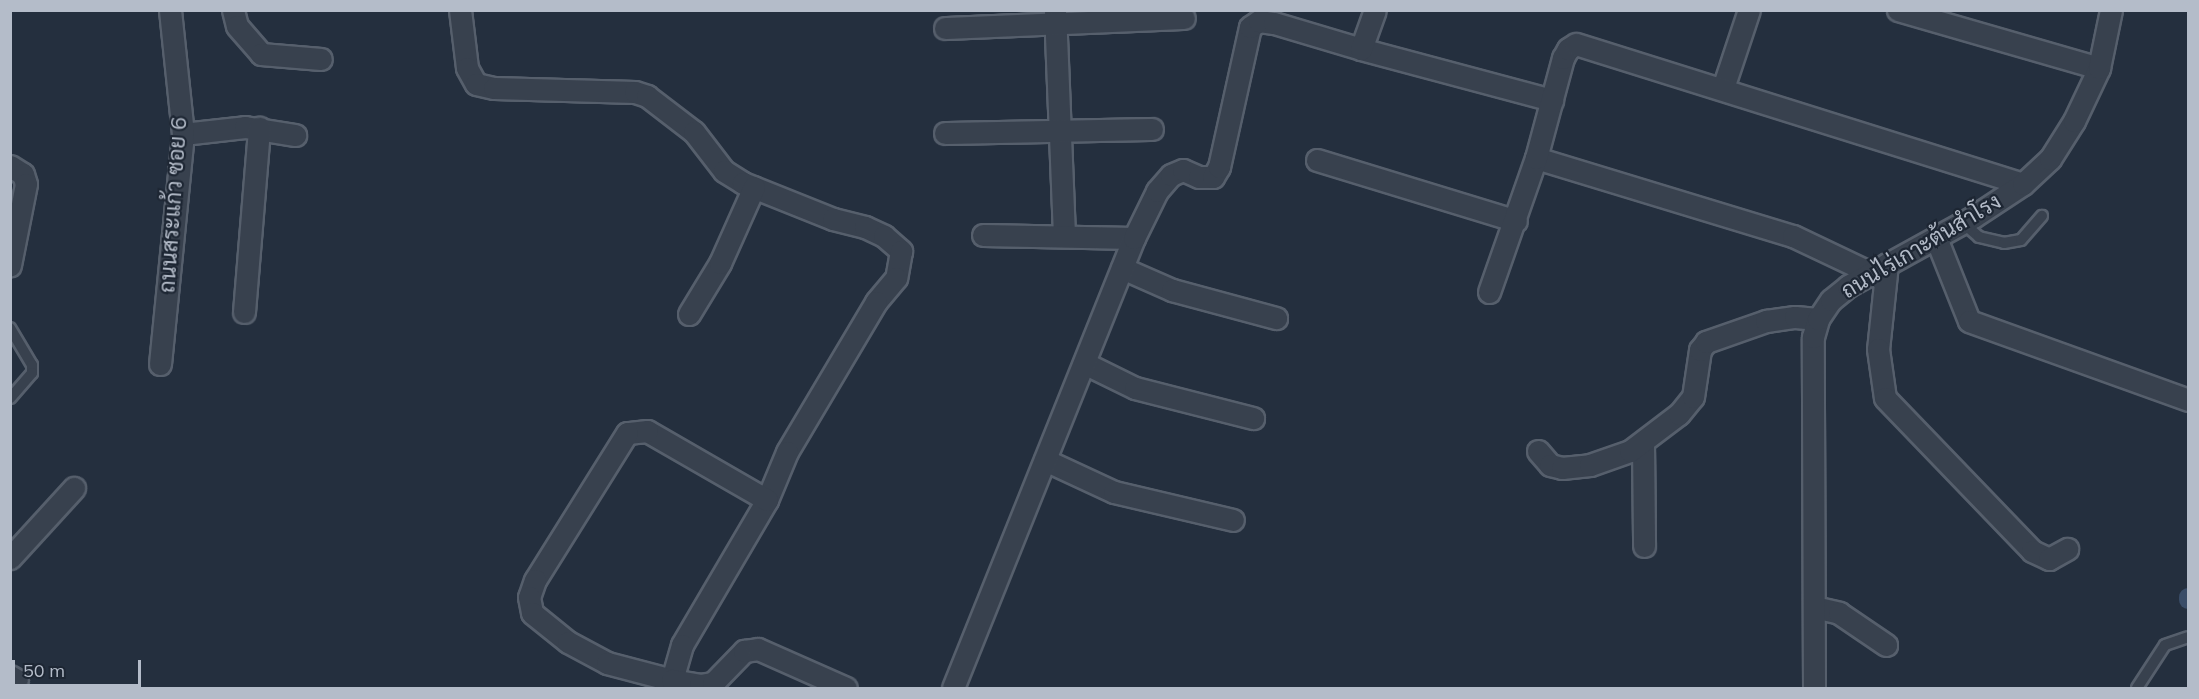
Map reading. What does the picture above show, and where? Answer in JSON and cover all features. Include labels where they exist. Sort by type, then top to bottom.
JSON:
[{"type":"street","name":"ถนนสระแก้ว ซอย 6","points":[[160,364],[183,134],[170,10]]},
{"type":"street","points":[[232,10],[237,26],[261,54],[321,59]]},
{"type":"street","points":[[460,10],[467,68],[476,84],[635,92],[647,96],[694,132],[724,171],[754,187],[884,236],[901,251],[901,261],[896,278],[876,302],[787,452],[767,500],[682,645],[672,680]]},
{"type":"street","points":[[1361,49],[1375,10]]},
{"type":"street","points":[[1723,88],[1749,10]]},
{"type":"street","points":[[1898,10],[2099,68]]},
{"type":"street","name":"ถนนไร่เกาะต้นสำโรง","points":[[1814,688],[1813,337],[1818,319],[1831,300],[1879,268],[1963,223],[2023,184],[2050,159],[2074,121],[2099,68],[2111,10]]},
{"type":"street","points":[[1055,17],[1064,234]]},
{"type":"street","points":[[945,28],[1055,17],[1184,18]]},
{"type":"street","points":[[953,688],[1134,238],[1157,191],[1171,175],[1183,170],[1199,177],[1212,177],[1220,167],[1241,57],[1253,23],[1274,23],[1361,49],[1552,100]]},
{"type":"street","points":[[1490,292],[1536,158],[1563,58],[1568,49],[1576,44],[1723,88],[2023,184]]},
{"type":"street","points":[[183,134],[226,127],[259,128],[295,135]]},
{"type":"street","points":[[244,312],[259,128]]},
{"type":"street","points":[[945,133],[1152,129]]},
{"type":"street","points":[[1536,158],[1793,236],[1879,268],[1878,349],[1885,398],[2032,551],[2049,560],[2067,549]]},
{"type":"street","points":[[1317,160],[1516,221]]},
{"type":"street","points":[[10,166],[22,174],[26,184],[10,265]]},
{"type":"street","points":[[689,314],[720,263],[754,187]]},
{"type":"street","points":[[983,235],[1064,234],[1134,238]]},
{"type":"street","points":[[1936,238],[1969,321],[2188,400]]},
{"type":"street","points":[[1122,268],[1172,290],[1276,318]]},
{"type":"street","points":[[1538,451],[1550,465],[1562,468],[1613,458],[1643,443],[1693,397],[1700,350],[1706,342],[1766,321],[1795,316],[1818,319]]},
{"type":"street","points":[[1083,363],[1135,388],[1253,418]]},
{"type":"street","points":[[767,500],[647,431],[635,429],[620,440],[535,580],[529,603],[539,621],[607,663],[672,680],[707,685],[723,675],[744,651],[758,649],[846,688]]},
{"type":"street","points":[[1643,443],[1644,546]]},
{"type":"street","points":[[1045,460],[1114,492],[1233,520]]},
{"type":"street","points":[[10,558],[74,488]]},
{"type":"street","points":[[1814,607],[1839,613],[1886,645]]},
{"type":"lane","points":[[1963,223],[1979,237],[2004,243],[2021,240],[2042,216]]},
{"type":"lane","points":[[10,328],[32,365],[32,373],[10,398]]},
{"type":"lane","points":[[2137,688],[2165,645],[2188,637]]}]
